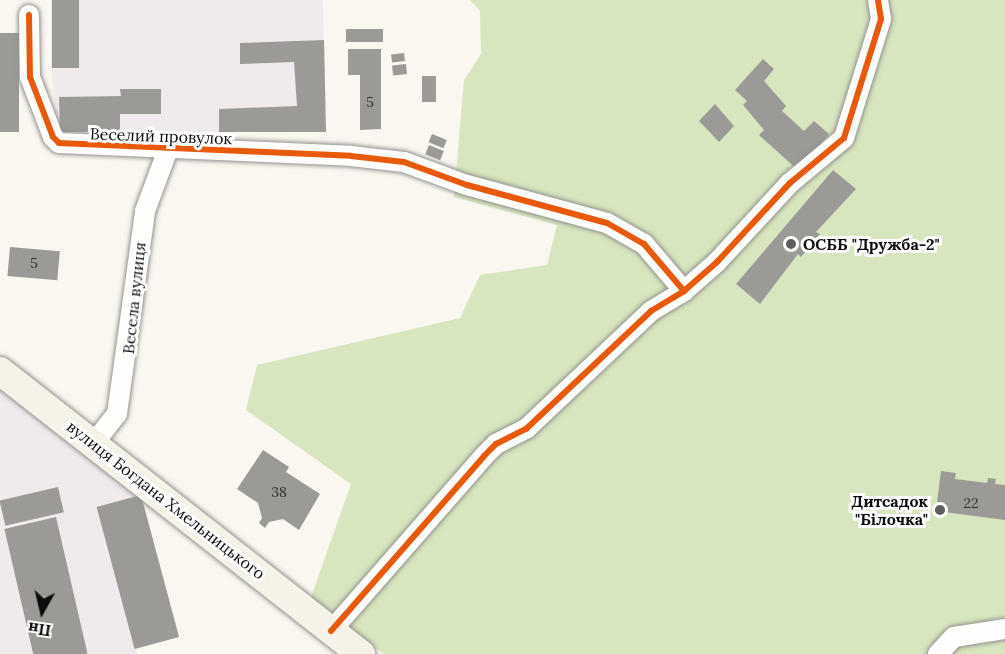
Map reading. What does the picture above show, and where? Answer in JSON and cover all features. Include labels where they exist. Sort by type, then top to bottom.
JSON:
[{"type":"street","points":[[331,632],[496,444],[526,429],[651,310],[684,291],[717,262],[790,183],[843,138],[850,124],[881,19],[878,0]]},
{"type":"street","name":"Веселий провулок","points":[[29,15],[30,77],[53,138],[59,143],[82,146],[351,156],[404,162],[607,223],[644,244],[684,291]]},
{"type":"street","name":"Весела вулиця","points":[[94,443],[117,414],[145,211],[168,149]]},
{"type":"street","name":"вулиця Богдана Хмельницького","points":[[0,370],[361,654]]},
{"type":"street","points":[[938,654],[954,637],[1005,629]]},
{"type":"shaded area","points":[[51,0],[323,0],[326,132],[58,132],[51,69]]},
{"type":"shaded area","points":[[0,387],[141,495],[179,637],[135,648],[138,654],[0,654]]},
{"type":"green space","points":[[470,0],[1005,0],[1005,654],[384,654],[310,600],[351,484],[246,410],[257,365],[460,318],[480,275],[547,265],[557,225],[454,197],[464,80],[481,54],[480,11]]},
{"type":"building","points":[[52,0],[79,0],[79,68],[52,68]]},
{"type":"building","points":[[346,29],[383,29],[383,42],[346,42]]},
{"type":"building","points":[[0,33],[19,33],[19,132],[0,132]]},
{"type":"building","points":[[324,40],[326,132],[219,132],[219,109],[297,106],[294,62],[240,64],[240,43]]},
{"type":"building","points":[[348,49],[381,49],[381,129],[360,130],[360,75],[348,75]]},
{"type":"building","points":[[404,53],[405,61],[392,63],[391,55]]},
{"type":"building","points":[[763,59],[774,69],[764,81],[786,106],[782,111],[804,131],[814,121],[829,134],[799,171],[759,135],[764,130],[743,105],[747,101],[735,90]]},
{"type":"building","points":[[406,64],[407,74],[393,75],[392,65]]},
{"type":"building","points":[[422,76],[436,76],[436,102],[422,102]]},
{"type":"building","points":[[120,89],[161,89],[161,114],[120,114],[120,132],[60,132],[59,97],[121,96]]},
{"type":"building","points":[[715,104],[734,126],[719,142],[699,121]]},
{"type":"building","points":[[432,134],[447,140],[443,148],[429,142]]},
{"type":"building","points":[[429,145],[444,151],[440,160],[425,154]]},
{"type":"building","name":"ОСББ \"Дружба-2\"","points":[[833,170],[856,189],[816,232],[820,234],[801,257],[798,254],[760,304],[736,284]]},
{"type":"building","points":[[10,247],[60,251],[57,280],[7,276]]},
{"type":"building","points":[[263,450],[289,467],[286,472],[320,494],[299,530],[283,519],[269,522],[265,528],[259,523],[262,518],[258,503],[237,489]]},
{"type":"building","points":[[941,471],[956,473],[955,479],[987,483],[988,478],[996,479],[995,484],[1005,485],[1005,520],[936,511]]},
{"type":"building","points":[[58,487],[64,512],[5,526],[0,500]]},
{"type":"building","points":[[141,495],[179,637],[135,649],[97,507]]},
{"type":"building","points":[[56,517],[87,653],[33,654],[4,529]]},
{"type":"cycle path","points":[[331,631],[496,444],[526,429],[651,311],[684,291],[717,262],[790,183],[844,138],[881,19],[878,0]]},
{"type":"cycle path","points":[[29,15],[30,77],[53,137],[59,143],[351,156],[404,162],[467,185],[607,223],[644,244],[684,291]]},
{"type":"place","name":"ОСББ \"Дружба-2\"","points":[[791,244]]},
{"type":"place","name":"Дитсадок \"Білочка\"","points":[[940,510]]}]
